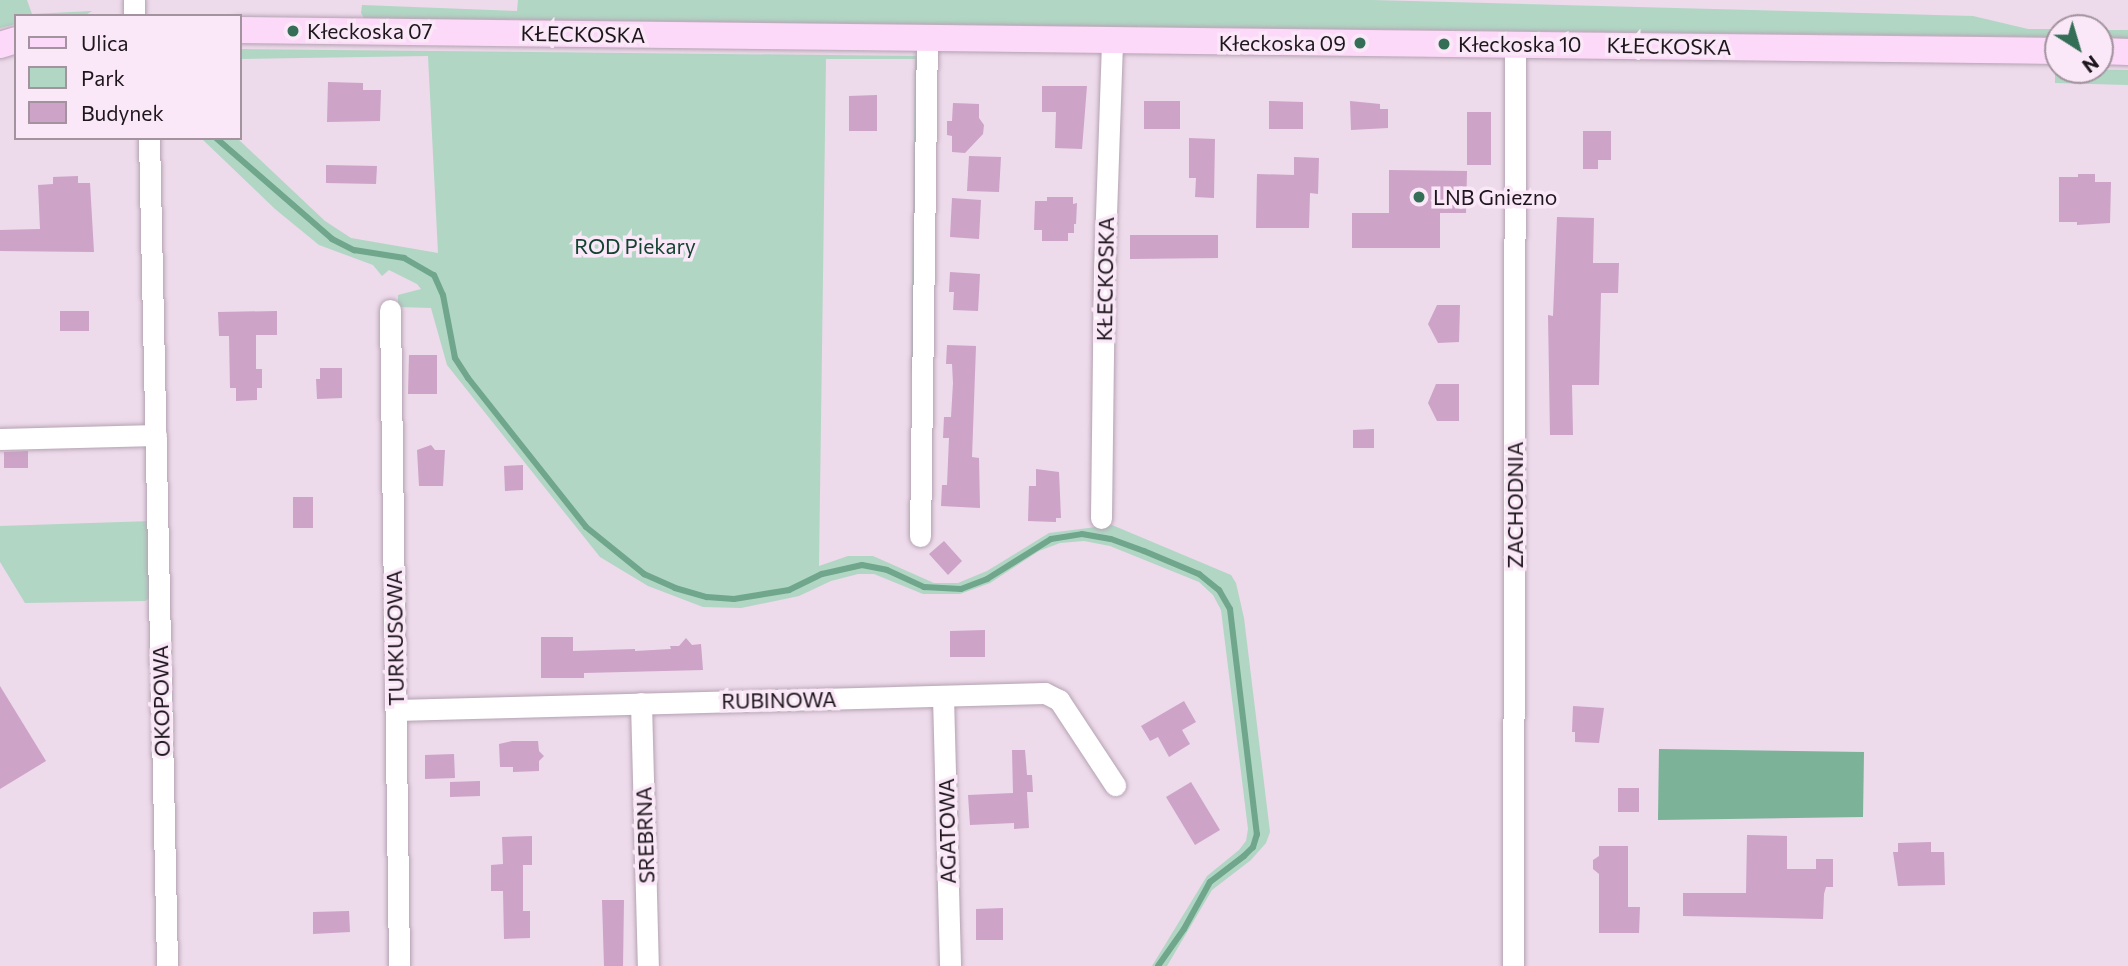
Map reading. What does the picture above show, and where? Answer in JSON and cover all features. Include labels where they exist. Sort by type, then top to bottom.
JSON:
[{"type":"main road","name":"KŁECKOSKA","points":[[242,30],[2044,51]]},
{"type":"street","points":[[920,536],[927,38]]},
{"type":"street","name":"KŁECKOSKA","points":[[1101,518],[1104,272],[1112,40]]},
{"type":"street","name":"ZACHODNIA","points":[[1513,966],[1516,44]]},
{"type":"street","name":"OKOPOWA","points":[[149,140],[167,966]]},
{"type":"street","name":"TURKUSOWA","points":[[390,310],[400,966]]},
{"type":"street","points":[[0,439],[156,435]]},
{"type":"street","name":"RUBINOWA","points":[[396,710],[1045,693],[1059,700],[1115,785]]},
{"type":"street","name":"AGATOWA","points":[[943,695],[950,966]]},
{"type":"street","name":"SREBRNA","points":[[641,703],[648,966]]},
{"type":"green space","points":[[0,0],[27,0],[32,14],[14,14],[14,24],[0,28]]},
{"type":"green space","points":[[518,0],[1372,0],[1973,16],[2028,29],[2044,29],[2044,37],[364,18],[361,13],[362,5],[517,11]]},
{"type":"green space","points":[[92,11],[87,14],[32,14]]},
{"type":"green space","points":[[2114,30],[2128,30],[2128,38],[2114,38]]},
{"type":"green space","name":"ROD Piekary","points":[[242,49],[920,56],[916,318],[911,378],[915,59],[826,59],[819,566],[848,556],[873,556],[934,583],[958,583],[987,571],[1049,533],[1112,525],[1231,575],[1236,583],[1244,618],[1270,832],[1266,843],[1251,860],[1212,890],[1167,966],[1152,966],[1207,876],[1239,850],[1246,841],[1248,829],[1221,610],[1213,595],[1199,582],[1110,546],[1084,541],[1060,543],[1039,551],[990,583],[960,594],[923,594],[874,574],[858,574],[831,581],[799,596],[741,608],[703,607],[648,586],[600,557],[447,365],[431,308],[398,307],[398,295],[421,289],[417,284],[389,270],[382,276],[373,265],[319,245],[275,209],[203,140],[239,140],[325,221],[351,238],[438,253],[428,56],[242,59]]},
{"type":"green space","points":[[2114,70],[2128,70],[2128,85],[2092,84],[2114,84]]},
{"type":"green space","points":[[152,521],[150,598],[145,601],[25,603],[0,562],[0,526]]},
{"type":"green space","points":[[1659,749],[1864,752],[1863,817],[1658,820]]},
{"type":"building","points":[[328,82],[363,83],[363,90],[381,90],[380,121],[327,122]]},
{"type":"building","points":[[1042,86],[1087,86],[1082,149],[1055,148],[1056,112],[1042,112]]},
{"type":"building","points":[[877,95],[877,131],[849,131],[849,96]]},
{"type":"building","points":[[1144,101],[1180,101],[1180,129],[1144,129]]},
{"type":"building","points":[[1269,101],[1303,102],[1303,129],[1269,129]]},
{"type":"building","points":[[1350,101],[1380,104],[1380,109],[1388,109],[1388,128],[1351,130]]},
{"type":"building","points":[[953,103],[979,104],[979,118],[984,125],[983,134],[965,153],[952,152],[952,136],[947,135],[947,121],[952,121]]},
{"type":"building","points":[[1467,112],[1491,112],[1491,165],[1467,165]]},
{"type":"building","points":[[1583,131],[1611,131],[1611,160],[1598,160],[1598,169],[1583,169]]},
{"type":"building","points":[[1189,138],[1215,139],[1214,198],[1195,197],[1196,178],[1189,178]]},
{"type":"building","points":[[969,156],[1001,157],[999,192],[967,191]]},
{"type":"building","points":[[1294,157],[1319,158],[1318,194],[1310,193],[1309,228],[1256,228],[1257,174],[1294,175]]},
{"type":"building","points":[[326,165],[377,166],[376,184],[326,183]]},
{"type":"building","points":[[1389,170],[1467,171],[1466,213],[1440,213],[1440,248],[1352,248],[1352,213],[1389,213]]},
{"type":"building","points":[[2078,174],[2095,174],[2095,182],[2111,182],[2110,223],[2077,225],[2077,222],[2059,222],[2059,177],[2078,177]]},
{"type":"building","points":[[78,176],[78,183],[90,183],[94,252],[0,251],[0,230],[40,229],[38,185],[53,184],[53,177]]},
{"type":"building","points":[[1047,197],[1073,197],[1073,204],[1077,203],[1074,233],[1068,233],[1068,241],[1042,241],[1042,230],[1034,230],[1035,201],[1047,201]]},
{"type":"building","points":[[952,198],[981,200],[979,239],[950,237]]},
{"type":"building","points":[[1557,217],[1594,218],[1593,263],[1619,263],[1618,293],[1601,293],[1599,385],[1572,385],[1573,435],[1550,435],[1548,315],[1553,316]]},
{"type":"building","points":[[1130,235],[1218,235],[1218,258],[1130,259]]},
{"type":"building","points":[[950,272],[980,274],[978,311],[953,310],[954,292],[949,292]]},
{"type":"building","points":[[1437,305],[1460,305],[1459,342],[1438,343],[1428,324]]},
{"type":"building","points":[[60,311],[89,311],[89,331],[60,331]]},
{"type":"building","points":[[277,311],[277,335],[256,335],[256,369],[262,369],[262,388],[257,388],[257,400],[236,401],[236,388],[230,388],[229,336],[219,336],[218,312]]},
{"type":"building","points":[[947,345],[976,346],[972,457],[979,458],[980,508],[941,506],[942,485],[947,485],[949,438],[943,438],[944,417],[951,417],[953,383],[952,364],[946,364]]},
{"type":"building","points":[[409,355],[437,355],[437,394],[408,394]]},
{"type":"building","points":[[320,368],[342,368],[342,398],[317,399],[316,379],[320,379]]},
{"type":"building","points":[[1436,384],[1459,384],[1459,421],[1437,421],[1428,403]]},
{"type":"building","points":[[1374,429],[1374,448],[1353,448],[1353,430]]},
{"type":"building","points":[[431,445],[435,450],[445,450],[443,486],[419,486],[417,450]]},
{"type":"building","points":[[28,451],[28,468],[4,468],[4,452]]},
{"type":"building","points":[[523,465],[523,490],[505,491],[504,466]]},
{"type":"building","points":[[1036,469],[1059,472],[1061,518],[1056,518],[1056,522],[1028,521],[1029,486],[1036,486]]},
{"type":"building","points":[[293,497],[313,497],[313,528],[293,528]]},
{"type":"building","points":[[944,541],[962,561],[948,575],[929,554]]},
{"type":"building","points":[[985,630],[985,657],[950,657],[950,631]]},
{"type":"building","points":[[541,637],[573,637],[573,651],[671,649],[670,646],[679,646],[686,638],[692,645],[701,644],[703,670],[584,673],[584,678],[541,678]]},
{"type":"building","points":[[0,686],[46,761],[0,789]]},
{"type":"building","points":[[1184,701],[1196,722],[1182,730],[1190,744],[1169,757],[1158,737],[1150,741],[1141,726]]},
{"type":"building","points":[[1573,706],[1604,708],[1599,743],[1575,742],[1575,732],[1572,732]]},
{"type":"building","points":[[538,741],[539,751],[544,756],[539,761],[539,771],[513,772],[513,767],[500,767],[499,744]]},
{"type":"building","points":[[1012,750],[1025,750],[1027,775],[1032,775],[1033,792],[1027,792],[1029,828],[1014,829],[1014,823],[970,825],[968,795],[1013,793]]},
{"type":"building","points":[[454,754],[455,778],[425,779],[425,755]]},
{"type":"building","points":[[480,781],[480,796],[450,797],[450,782]]},
{"type":"building","points":[[1191,782],[1220,830],[1195,845],[1166,797]]},
{"type":"building","points":[[1618,788],[1639,788],[1639,812],[1618,812]]},
{"type":"building","points":[[1747,835],[1787,836],[1787,869],[1816,869],[1816,859],[1833,859],[1833,887],[1826,887],[1823,919],[1683,916],[1683,893],[1746,893]]},
{"type":"building","points":[[532,836],[532,865],[523,865],[523,911],[530,911],[530,938],[504,939],[503,891],[491,891],[491,865],[503,864],[502,837]]},
{"type":"building","points":[[1931,842],[1931,852],[1944,852],[1945,885],[1898,886],[1893,852],[1898,852],[1898,843]]},
{"type":"building","points":[[1599,846],[1628,846],[1628,907],[1640,907],[1639,933],[1599,933],[1599,874],[1593,869],[1593,860],[1599,856]]},
{"type":"building","points":[[602,900],[624,900],[623,966],[604,966]]},
{"type":"building","points":[[1003,908],[1003,940],[976,940],[976,909]]},
{"type":"building","points":[[349,911],[350,932],[313,934],[313,912]]},
{"type":"waterway","points":[[218,140],[332,239],[354,250],[404,258],[434,275],[443,295],[455,358],[468,378],[586,527],[644,574],[675,588],[707,597],[734,599],[789,590],[822,574],[862,565],[887,570],[924,587],[961,589],[987,579],[1051,539],[1082,534],[1111,539],[1144,551],[1199,574],[1219,590],[1230,609],[1257,834],[1253,847],[1210,882],[1184,929],[1158,966]]},
{"type":"place","name":"Kłeckoska 07","points":[[293,31]]},
{"type":"place","name":"Kłeckoska 09","points":[[1360,43]]},
{"type":"place","name":"Kłeckoska 10","points":[[1444,44]]},
{"type":"place","name":"LNB Gniezno","points":[[1419,197]]}]
